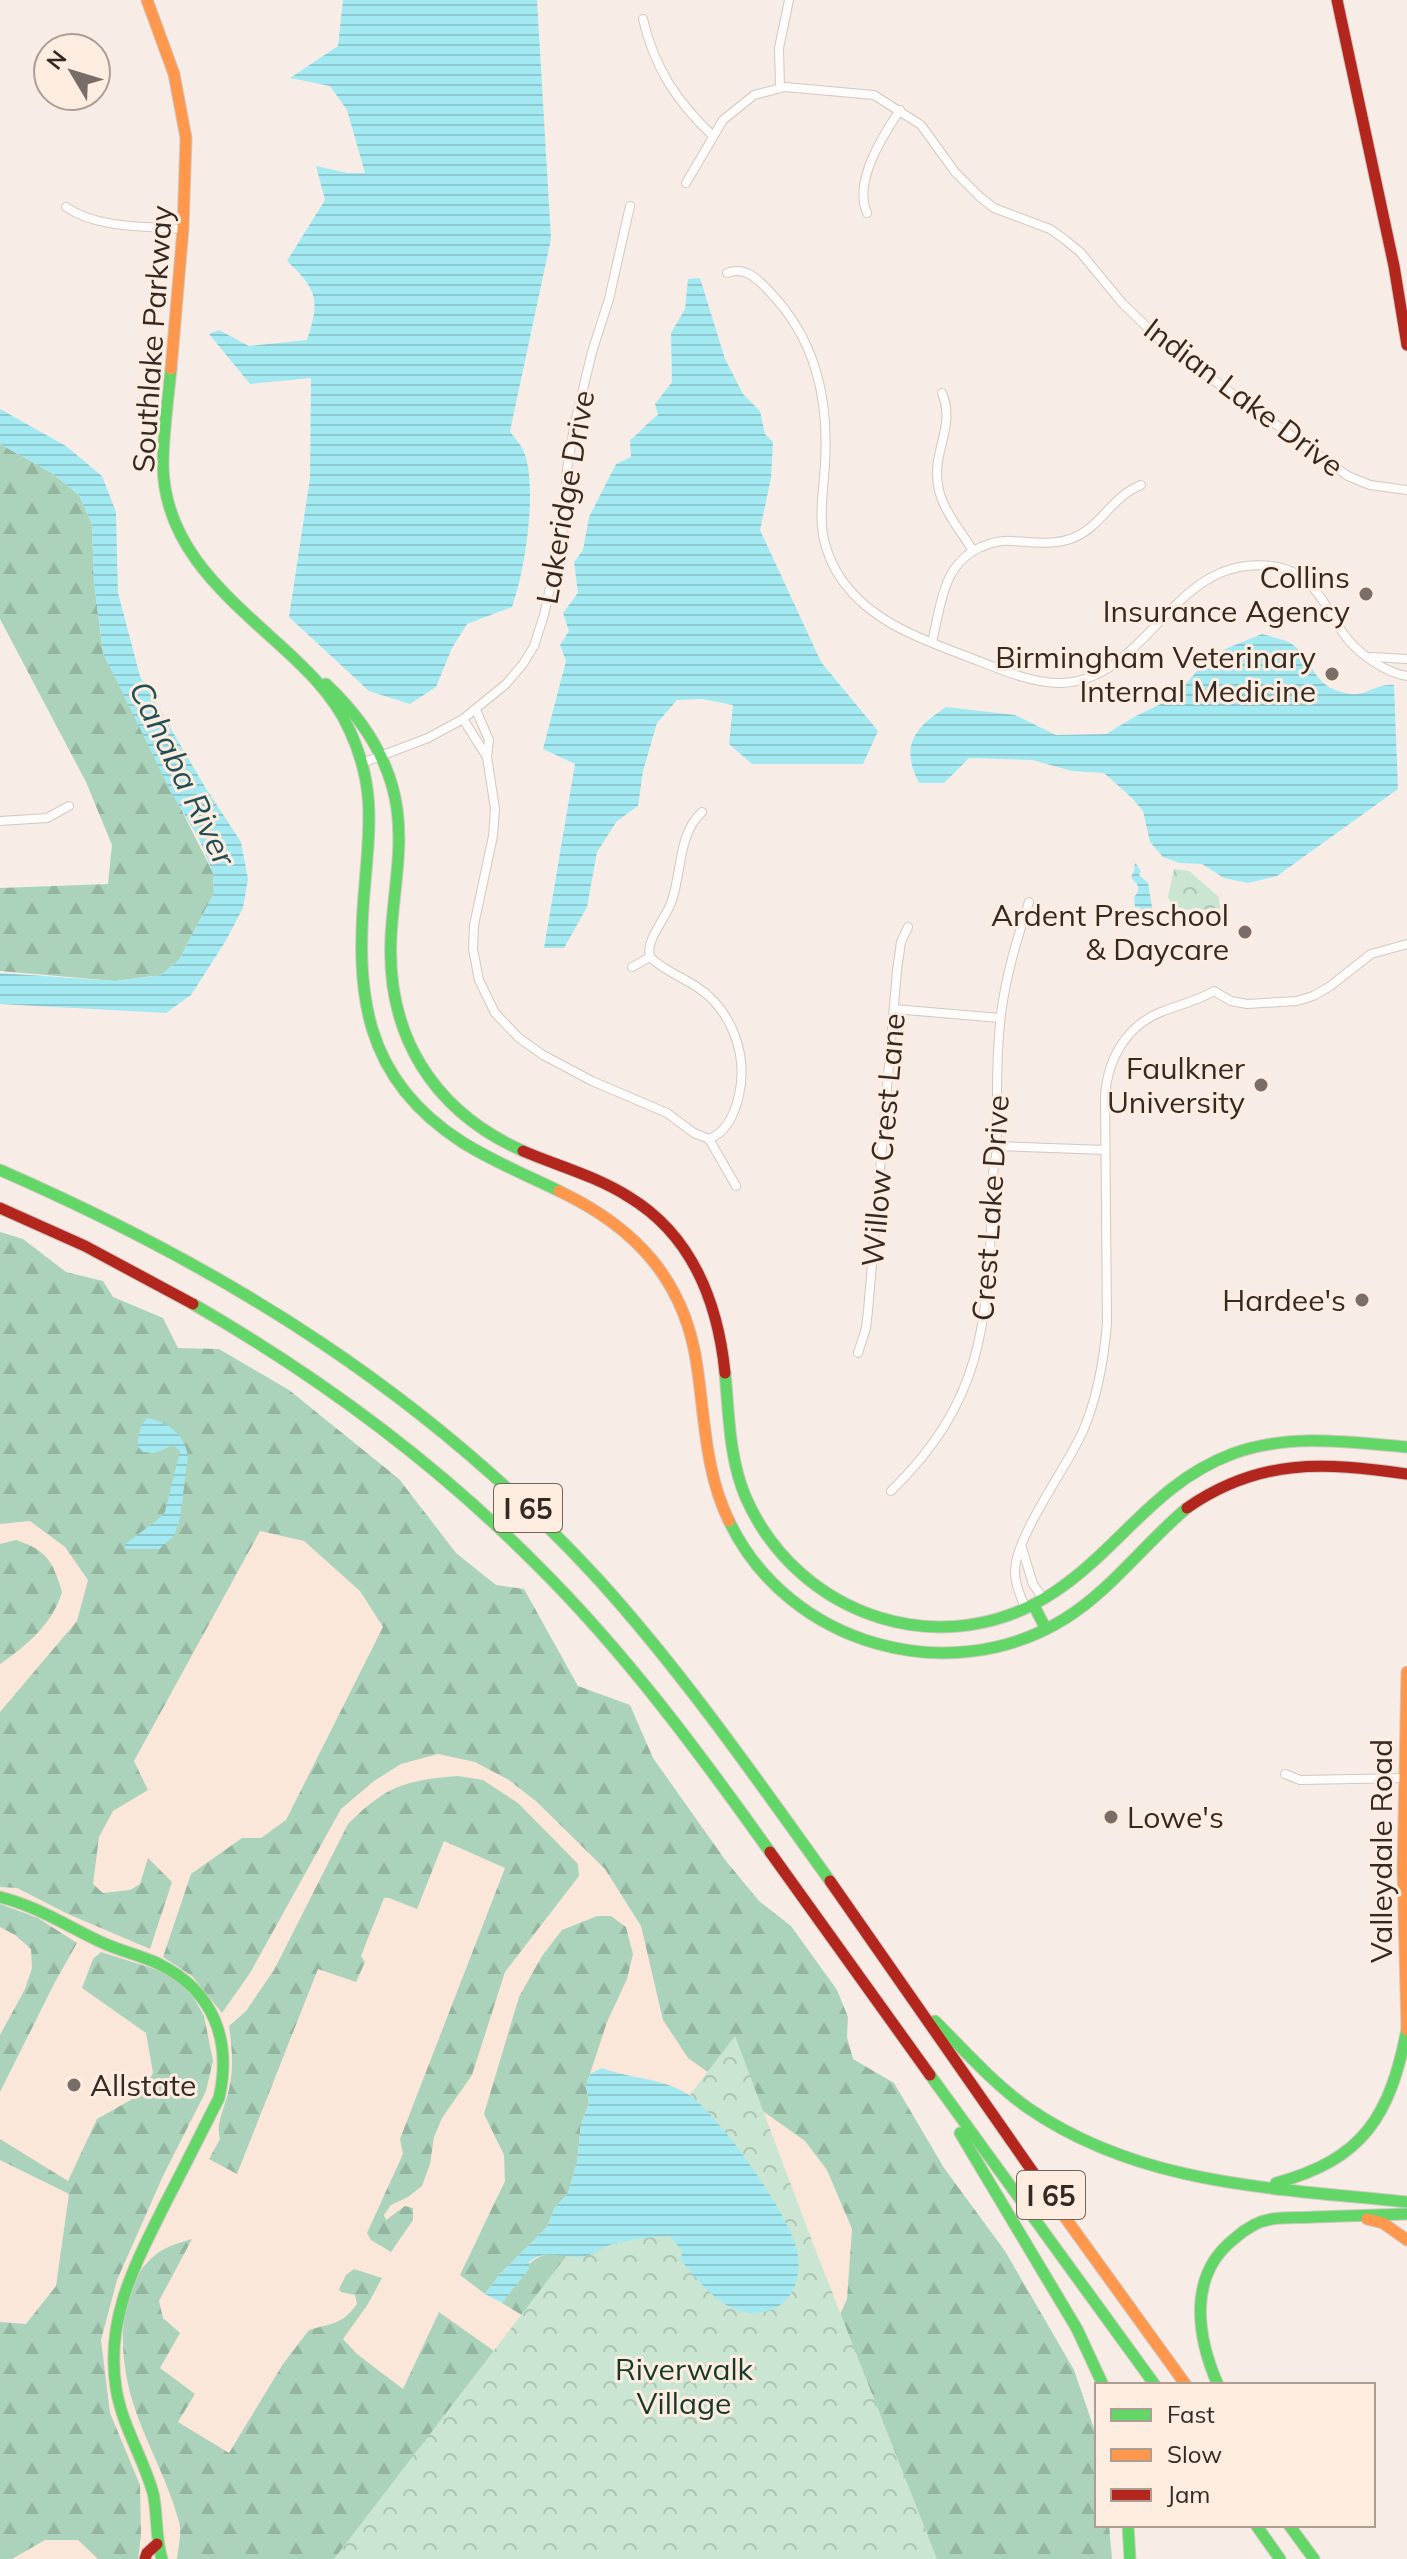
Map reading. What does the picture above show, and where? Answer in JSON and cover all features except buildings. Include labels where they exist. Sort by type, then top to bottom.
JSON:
[{"type":"main road","name":"Southlake Parkway","points":[[147,0],[174,74],[183,114],[187,172],[164,449],[167,500],[181,539],[194,560],[315,678],[349,705],[371,734],[394,794],[398,818],[398,860],[389,957],[393,998],[409,1045],[436,1087],[483,1129],[507,1144],[615,1187],[657,1216],[681,1244],[703,1279],[721,1329],[733,1448],[740,1482],[756,1519],[780,1553],[804,1578],[837,1601],[891,1622],[925,1627],[986,1623],[1035,1605],[1083,1572],[1170,1487],[1230,1454],[1273,1443],[1309,1439],[1407,1447]]},
{"type":"main road","points":[[1337,0],[1394,266],[1407,345]]},
{"type":"main road","name":"Southlake Parkway","points":[[315,678],[346,724],[369,787],[371,807],[361,975],[369,1024],[387,1068],[417,1108],[447,1135],[491,1160],[602,1213],[625,1229],[656,1263],[680,1301],[694,1339],[708,1460],[714,1486],[729,1524],[758,1569],[790,1601],[812,1617],[856,1639],[886,1648],[924,1654],[968,1653],[1016,1642],[1068,1617],[1098,1594],[1183,1509],[1225,1485],[1259,1473],[1302,1465],[1407,1474]]},
{"type":"main road","name":"I 65","points":[[0,1170],[123,1224],[253,1296],[334,1348],[493,1475],[575,1555],[663,1656],[718,1726],[1185,2383]]},
{"type":"main road","name":"I 65","points":[[0,1208],[113,1259],[174,1291],[260,1342],[339,1396],[388,1433],[503,1532],[578,1607],[653,1695],[1154,2383]]},
{"type":"main road","points":[[1035,1605],[1046,1629]]},
{"type":"main road","name":"Valleydale Road","points":[[1265,2186],[1315,2172],[1351,2150],[1366,2136],[1386,2106],[1397,2081],[1407,2030],[1403,1871],[1407,1672]]},
{"type":"main road","points":[[0,1897],[34,1906],[103,1943],[170,1970],[190,1984],[208,2005],[222,2037],[225,2071],[219,2098],[129,2276],[114,2347],[116,2387],[123,2418],[155,2502],[157,2544],[162,2559]]},
{"type":"main road","points":[[917,2003],[1009,2093],[1082,2140],[1131,2160],[1206,2180],[1407,2202]]},
{"type":"main road","points":[[932,2079],[961,2134],[1077,2329],[1102,2383]]},
{"type":"main road","points":[[1217,2383],[1203,2350],[1198,2318],[1203,2284],[1216,2256],[1238,2234],[1270,2219],[1407,2214]]},
{"type":"main road","points":[[1359,2217],[1383,2223],[1407,2240]]},
{"type":"main road","points":[[1128,2527],[1130,2559]]},
{"type":"main road","points":[[1257,2527],[1280,2559]]},
{"type":"main road","points":[[1292,2528],[1314,2559]]},
{"type":"main road","points":[[145,2559],[157,2544]]},
{"type":"street","points":[[780,87],[779,48],[789,0]]},
{"type":"street","points":[[643,19],[657,62],[670,88],[712,135]]},
{"type":"street","name":"Indian Lake Drive","points":[[686,183],[723,120],[754,95],[780,87],[874,95],[921,125],[970,189],[994,208],[1050,229],[1080,252],[1141,322],[1204,375],[1348,476],[1370,485],[1407,490]]},
{"type":"street","points":[[867,213],[864,207],[872,154],[900,110]]},
{"type":"street","name":"Lakeridge Drive","points":[[362,763],[428,738],[476,710],[493,697],[523,664],[540,631],[563,529],[567,469],[575,422],[609,299],[630,206]]},
{"type":"street","points":[[66,207],[76,214],[96,220],[183,229]]},
{"type":"street","points":[[727,273],[745,271],[763,284],[790,316],[808,346],[817,370],[825,414],[822,523],[827,552],[849,590],[885,620],[932,642],[1044,681],[1059,683],[1087,678],[1121,659],[1180,598],[1199,584],[1225,572],[1260,566],[1282,568],[1308,581],[1321,595],[1349,639],[1368,656],[1392,673],[1407,676]]},
{"type":"street","points":[[942,393],[948,412],[937,464],[938,488],[973,551]]},
{"type":"street","points":[[932,642],[940,599],[948,579],[965,556],[1002,541],[1042,544],[1072,538],[1096,524],[1124,493],[1141,485]]},
{"type":"street","points":[[1368,656],[1407,659]]},
{"type":"street","points":[[476,710],[489,740],[487,757]]},
{"type":"street","points":[[463,719],[487,757],[494,786],[495,819],[473,934],[479,980],[495,1013],[519,1038],[543,1055],[592,1081],[667,1113],[694,1133],[709,1139],[736,1186]]},
{"type":"street","points":[[0,820],[47,818],[69,806]]},
{"type":"street","points":[[650,957],[650,944],[673,898],[687,832],[702,812]]},
{"type":"street","name":"Crest Lake Drive","points":[[891,1491],[940,1433],[963,1394],[973,1367],[985,1315],[994,1162],[998,1146],[996,1120],[1000,1018],[1011,960],[1029,902]]},
{"type":"street","name":"Willow Crest Lane","points":[[858,1353],[864,1340],[868,1311],[899,951],[908,927]]},
{"type":"street","points":[[1035,1605],[1015,1581],[1015,1568],[1030,1528],[1075,1448],[1100,1379],[1107,1323],[1105,1150],[1108,1074],[1123,1042],[1147,1019],[1214,991],[1231,1001],[1247,1004],[1297,1001],[1313,996],[1371,954],[1407,944]]},
{"type":"street","points":[[650,957],[708,995],[724,1014],[736,1037],[742,1074],[737,1105],[726,1127],[709,1139]]},
{"type":"street","points":[[632,967],[650,957]]},
{"type":"street","points":[[894,1009],[1000,1018]]},
{"type":"street","points":[[998,1146],[1105,1150]]},
{"type":"street","points":[[1022,1548],[1033,1584],[1035,1605]]},
{"type":"street","points":[[1285,1774],[1300,1780],[1406,1777]]},
{"type":"shaded area","points":[[0,1368],[205,1442],[755,1966],[985,2559],[0,2559]]},
{"type":"green space","points":[[0,444],[52,473],[79,495],[92,524],[94,582],[103,653],[213,873],[214,893],[179,960],[161,975],[115,981],[0,971],[0,888],[108,884],[112,845],[86,782],[0,619]]},
{"type":"green space","points":[[1174,869],[1189,871],[1219,897],[1220,909],[1188,910],[1173,906],[1168,897]]},
{"type":"green space","points":[[0,1232],[23,1239],[66,1272],[103,1281],[113,1297],[163,1318],[178,1348],[219,1349],[289,1390],[399,1479],[456,1553],[496,1585],[524,1589],[578,1686],[630,1705],[653,1758],[726,1861],[759,1901],[791,1926],[837,1990],[848,2017],[847,2037],[853,2059],[894,2083],[944,2168],[1005,2251],[1074,2370],[1095,2431],[1095,2527],[1109,2527],[1112,2559],[813,2559],[811,2378],[847,2299],[852,2229],[827,2170],[805,2141],[688,2058],[663,2020],[641,1926],[605,1869],[537,1802],[509,1780],[475,1762],[438,1754],[401,1764],[374,1781],[341,1809],[250,1973],[222,2013],[192,1976],[163,1957],[191,1874],[242,1838],[261,1838],[286,1820],[383,1627],[360,1591],[304,1541],[260,1531],[134,1761],[148,1790],[113,1811],[99,1837],[93,1884],[103,1893],[130,1890],[140,1884],[148,1858],[172,1882],[150,1949],[17,1888],[0,1887],[0,1712],[77,1621],[88,1580],[65,1547],[30,1521],[0,1524]]},
{"type":"green space","points":[[16,1540],[35,1548],[47,1558],[62,1592],[45,1624],[29,1642],[0,1664],[0,1544]]},
{"type":"green space","points":[[458,1776],[483,1780],[518,1803],[578,1864],[579,1876],[505,1972],[472,2075],[442,2118],[434,2137],[430,2164],[422,2186],[391,2205],[384,2215],[386,2220],[405,2206],[413,2208],[413,2220],[391,2252],[371,2240],[367,2233],[403,2154],[400,2139],[505,1868],[444,1841],[417,1909],[384,1898],[361,1956],[365,1962],[356,1982],[318,1969],[237,2174],[209,2159],[220,2139],[220,2120],[231,2081],[229,2026],[246,2011],[274,1970],[348,1824],[374,1801],[397,1787]]},
{"type":"green space","points":[[0,1904],[38,1918],[77,1943],[0,2092],[0,2035],[25,1989],[32,1968],[31,1949],[0,1927]]},
{"type":"green space","points":[[597,1916],[611,1916],[626,1927],[633,1954],[627,1979],[607,2022],[586,2086],[589,2104],[581,2124],[577,2163],[568,2193],[554,2209],[547,2227],[500,2274],[485,2294],[460,2275],[505,2181],[504,2155],[484,2114],[519,1997],[542,1956],[562,1930]]},
{"type":"green space","points":[[101,1952],[164,1972],[191,1993],[204,2016],[213,2061],[206,2091],[163,2176],[117,2280],[101,2340],[110,2413],[140,2485],[138,2559],[98,2559],[78,2540],[45,2540],[12,2559],[0,2559],[0,2322],[26,2324],[56,2286],[69,2194],[0,2160],[0,2139],[68,2181],[97,2119],[141,2094],[153,2073],[146,2033],[82,1988],[93,1959]]},
{"type":"green space","name":"Riverwalk Village","points":[[735,2036],[937,2559],[334,2559]]},
{"type":"green space","points":[[192,2239],[159,2301],[163,2318],[180,2333],[160,2368],[195,2394],[178,2422],[229,2453],[283,2364],[309,2330],[341,2320],[357,2304],[355,2295],[339,2289],[346,2275],[354,2269],[382,2278],[343,2339],[357,2354],[403,2389],[439,2312],[501,2356],[404,2559],[177,2559],[179,2522],[131,2396],[123,2342],[127,2304],[141,2270],[161,2251]]},
{"type":"green space","points":[[552,2253],[578,2257],[530,2320],[502,2303],[528,2265]]},
{"type":"water","points":[[343,0],[537,0],[551,239],[510,431],[523,449],[528,468],[530,507],[525,552],[512,607],[467,624],[452,648],[436,687],[410,704],[369,691],[289,617],[310,478],[311,378],[250,384],[209,334],[219,330],[249,346],[307,340],[314,315],[314,297],[305,280],[287,261],[325,200],[316,166],[347,173],[365,173],[347,110],[330,86],[290,78],[338,46]]},
{"type":"water","points":[[700,278],[725,359],[743,394],[760,411],[765,434],[773,442],[771,478],[760,530],[821,662],[878,731],[863,764],[752,764],[729,744],[733,705],[702,699],[677,700],[657,723],[643,771],[638,806],[617,821],[597,852],[587,907],[564,948],[544,948],[575,764],[543,749],[566,661],[560,645],[569,631],[563,613],[578,593],[574,562],[583,550],[589,517],[616,464],[631,457],[630,440],[658,415],[655,404],[672,382],[671,333],[685,309],[688,279]]},
{"type":"water","name":"Cahaba River","points":[[0,409],[66,446],[102,476],[116,512],[118,593],[140,676],[241,842],[248,879],[243,908],[191,995],[166,1013],[0,1004],[0,973],[115,981],[161,975],[179,960],[214,893],[213,873],[199,839],[171,792],[103,653],[94,582],[92,524],[79,495],[52,473],[0,444]]},
{"type":"water","points":[[1262,634],[1294,645],[1318,678],[1340,692],[1357,694],[1394,685],[1398,789],[1277,876],[1248,883],[1224,878],[1202,864],[1180,863],[1163,857],[1150,842],[1143,811],[1104,773],[1072,771],[1032,760],[969,758],[944,783],[919,783],[913,770],[913,739],[926,723],[946,707],[1015,715],[1056,735],[1106,734],[1173,698],[1198,670],[1225,649]]},
{"type":"water","points":[[1135,862],[1141,872],[1139,875],[1148,883],[1154,918],[1138,922],[1141,908],[1135,907],[1134,897],[1138,886],[1131,877]]},
{"type":"water","points":[[147,1418],[174,1430],[186,1447],[188,1455],[180,1518],[174,1536],[159,1549],[125,1549],[125,1544],[165,1512],[180,1451],[173,1445],[155,1453],[143,1452],[137,1446],[141,1426]]},
{"type":"water","points":[[602,2068],[658,2082],[689,2095],[719,2124],[754,2170],[784,2219],[798,2256],[794,2287],[787,2299],[777,2307],[752,2313],[723,2303],[680,2259],[683,2252],[670,2236],[620,2242],[584,2257],[541,2256],[529,2262],[529,2269],[502,2303],[485,2294],[500,2274],[547,2227],[554,2209],[568,2193],[577,2163],[581,2124],[589,2104],[586,2086],[590,2074]]},
{"type":"traffic: fast","points":[[171,369],[163,465],[166,493],[184,541],[214,582],[325,691],[349,729],[363,768],[369,804],[362,960],[372,1029],[385,1060],[403,1090],[429,1117],[462,1142],[559,1191]]},
{"type":"traffic: fast","points":[[326,684],[372,740],[393,791],[399,841],[391,937],[392,973],[397,1006],[407,1037],[421,1066],[440,1092],[491,1134],[523,1151]]},
{"type":"traffic: fast","points":[[0,1170],[166,1250],[245,1295],[321,1343],[465,1451],[533,1512],[598,1579],[660,1651],[830,1881]]},
{"type":"traffic: fast","points":[[193,1304],[285,1361],[373,1422],[497,1526],[568,1597],[630,1667],[688,1739],[770,1852]]},
{"type":"traffic: fast","points":[[725,1373],[731,1436],[740,1483],[770,1540],[801,1574],[838,1600],[880,1618],[924,1626],[969,1625],[1013,1613],[1056,1591],[1100,1556],[1159,1499],[1205,1466],[1232,1454],[1253,1447],[1297,1441],[1407,1447]]},
{"type":"traffic: fast","points":[[729,1521],[756,1564],[790,1599],[831,1625],[876,1643],[924,1652],[973,1651],[1021,1640],[1066,1618],[1098,1594],[1187,1508]]},
{"type":"traffic: fast","points":[[1034,1606],[1046,1629]]},
{"type":"traffic: fast","points":[[0,1897],[39,1911],[178,1975],[206,2003],[220,2038],[223,2057],[219,2098],[134,2269],[119,2314],[115,2338],[116,2388],[153,2493],[162,2559]]},
{"type":"traffic: fast","points":[[935,2021],[991,2077],[1028,2108],[1071,2134],[1116,2154],[1210,2179],[1407,2202]]},
{"type":"traffic: fast","points":[[1276,2183],[1331,2161],[1352,2147],[1368,2130],[1392,2086],[1407,2029]]},
{"type":"traffic: fast","points":[[930,2075],[1154,2383]]},
{"type":"traffic: fast","points":[[960,2133],[1077,2329],[1102,2383]]},
{"type":"traffic: fast","points":[[1217,2383],[1205,2347],[1200,2308],[1209,2271],[1219,2254],[1234,2239],[1252,2226],[1272,2219],[1407,2214]]},
{"type":"traffic: fast","points":[[1128,2527],[1130,2559]]},
{"type":"traffic: fast","points":[[1257,2527],[1280,2559]]},
{"type":"traffic: fast","points":[[1290,2527],[1314,2559]]},
{"type":"traffic: slow","points":[[147,0],[174,74],[186,138],[183,229],[171,369]]},
{"type":"traffic: slow","points":[[559,1191],[611,1221],[633,1240],[668,1282],[681,1307],[697,1366],[710,1464],[729,1521]]},
{"type":"traffic: slow","points":[[1407,1672],[1403,1871],[1407,2030]]},
{"type":"traffic: slow","points":[[1051,2198],[1185,2383]]},
{"type":"traffic: slow","points":[[1367,2219],[1383,2223],[1407,2240]]},
{"type":"traffic: jam","points":[[1337,0],[1394,266],[1407,345]]},
{"type":"traffic: jam","points":[[523,1151],[590,1177],[629,1197],[670,1231],[698,1273],[708,1297],[716,1321],[725,1373]]},
{"type":"traffic: jam","points":[[0,1208],[85,1246],[193,1304]]},
{"type":"traffic: jam","points":[[1187,1508],[1240,1480],[1266,1472],[1320,1466],[1407,1474]]},
{"type":"traffic: jam","points":[[770,1852],[930,2075]]},
{"type":"traffic: jam","points":[[830,1881],[1051,2198]]},
{"type":"traffic: jam","points":[[145,2559],[157,2544]]},
{"type":"place","name":"Collins Insurance Agency","points":[[1366,594]]},
{"type":"place","name":"Birmingham Veterinary Internal Medicine","points":[[1332,674]]},
{"type":"place","name":"Ardent Preschool & Daycare","points":[[1245,932]]},
{"type":"place","name":"Faulkner University","points":[[1261,1085]]},
{"type":"place","name":"Hardee's","points":[[1362,1300]]},
{"type":"place","name":"Lowe's","points":[[1111,1817]]},
{"type":"place","name":"Allstate","points":[[74,2085]]}]
